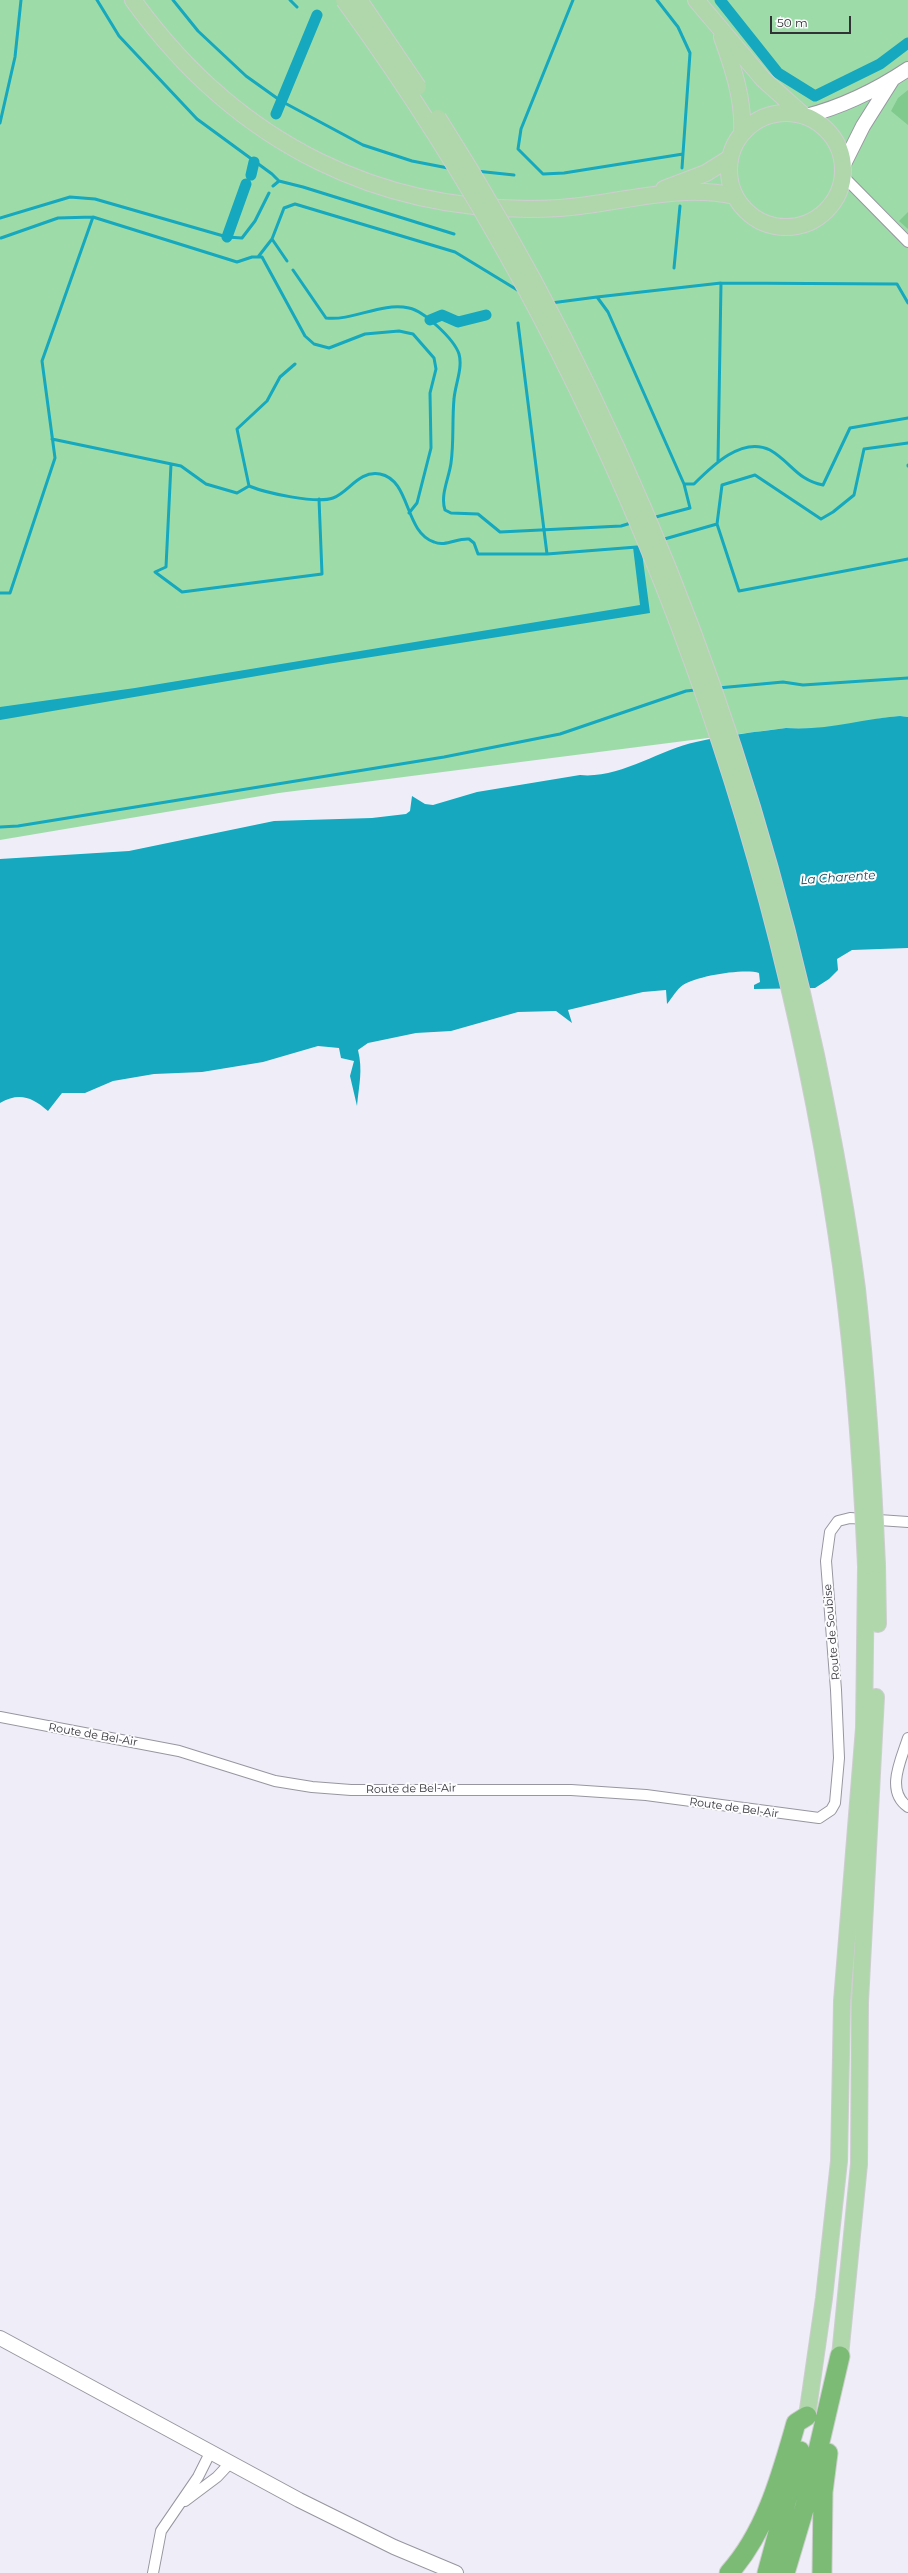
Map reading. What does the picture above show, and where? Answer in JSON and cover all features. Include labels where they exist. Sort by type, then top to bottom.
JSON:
[{"type":"highway","points":[[785,2573],[804,2506],[840,2356]]},
{"type":"highway","points":[[822,2573],[823,2492],[840,2356]]},
{"type":"highway","points":[[729,2573],[753,2538],[773,2498],[796,2423],[807,2416]]},
{"type":"highway","points":[[768,2573],[793,2482],[807,2416]]},
{"type":"main road","points":[[133,0],[183,62],[226,102],[275,137],[301,152],[357,178],[392,190],[435,200],[472,206],[508,208],[562,208],[652,194],[713,192],[735,196]]},
{"type":"main road","points":[[344,0],[437,138],[489,225],[544,326],[606,452],[648,548],[706,703],[758,870],[791,999],[814,1104],[836,1229],[851,1348],[872,1566],[864,1728],[842,2001],[839,2161],[824,2298],[807,2416]]},
{"type":"main road","points":[[359,0],[413,80],[474,177],[564,338],[636,489],[692,631],[723,718],[789,940],[835,1149],[856,1288],[872,1450],[872,1566],[875,1735],[860,2002],[858,2164],[840,2356]]},
{"type":"main road","points":[[696,0],[762,79],[804,116]]},
{"type":"main road","points":[[720,30],[735,75],[742,122],[742,133]]},
{"type":"main road","points":[[804,116],[832,108],[893,79],[908,68]]},
{"type":"main road","points":[[843,171],[839,148],[830,133],[816,121],[804,116],[786,112],[769,115],[754,122],[742,133],[730,158],[729,177],[735,196],[745,209],[758,220],[775,226],[794,226],[812,221],[827,210],[838,194],[843,171],[863,126],[893,79]]},
{"type":"main road","points":[[652,194],[706,173],[730,158]]},
{"type":"main road","points":[[0,2338],[353,2528],[456,2573]]},
{"type":"street","points":[[843,171],[908,242]]},
{"type":"street","name":"Route de Soubise","points":[[827,1814],[835,1803],[839,1758],[836,1690],[826,1561],[830,1532],[838,1521],[850,1518],[908,1522]]},
{"type":"street","name":"Route de Bel-Air","points":[[0,1717],[179,1751],[260,1776],[312,1787],[351,1790],[571,1790],[646,1795],[810,1819],[819,1818],[827,1814]]},
{"type":"street","points":[[908,1738],[900,1760],[896,1787],[900,1800],[908,1808]]},
{"type":"street","points":[[153,2573],[161,2531],[198,2477],[211,2451]]},
{"type":"street","points":[[176,2508],[217,2476],[231,2462]]},
{"type":"green space","points":[[0,0],[908,0],[908,717],[887,718],[819,728],[786,728],[279,793],[0,840]]},
{"type":"green space","points":[[908,90],[908,125],[891,111],[898,98]]},
{"type":"green space","points":[[908,212],[908,229],[899,221]]},
{"type":"water","points":[[641,545],[650,613],[327,664],[0,720],[0,707],[135,688],[640,605],[633,547]]},
{"type":"water","name":"La Charente","points":[[900,716],[908,717],[908,948],[852,950],[837,959],[838,970],[829,979],[815,988],[754,989],[754,985],[760,982],[759,973],[732,972],[709,976],[689,982],[679,989],[667,1004],[666,990],[643,992],[568,1010],[572,1023],[556,1011],[518,1012],[451,1031],[416,1033],[368,1043],[358,1050],[360,1084],[357,1106],[350,1076],[354,1061],[341,1058],[339,1048],[318,1046],[263,1062],[202,1072],[154,1074],[113,1081],[85,1093],[62,1093],[48,1111],[31,1099],[19,1097],[0,1103],[0,859],[129,851],[274,821],[372,818],[406,814],[410,811],[412,796],[425,804],[433,805],[477,792],[580,775],[609,773],[696,742],[786,728],[815,728]]},
{"type":"waterway","points":[[0,123],[15,57],[21,0]]},
{"type":"waterway","points":[[97,0],[119,36],[197,119],[272,174],[279,181],[273,186]]},
{"type":"waterway","points":[[173,0],[198,31],[246,76],[281,101],[363,145],[412,161],[448,168]]},
{"type":"waterway","points":[[290,0],[297,7]]},
{"type":"waterway","points":[[573,0],[521,129],[518,149],[543,174],[564,173],[683,154]]},
{"type":"waterway","points":[[657,0],[678,27],[690,53],[682,168]]},
{"type":"waterway","points":[[720,0],[778,73],[815,96],[880,64],[908,43]]},
{"type":"waterway","points":[[276,114],[317,15]]},
{"type":"waterway","points":[[251,175],[254,162]]},
{"type":"waterway","points":[[476,171],[514,175]]},
{"type":"waterway","points":[[279,181],[303,187],[454,234]]},
{"type":"waterway","points":[[227,237],[246,184]]},
{"type":"waterway","points":[[0,218],[70,197],[95,199],[227,237],[242,238],[255,221],[269,193]]},
{"type":"waterway","points":[[258,257],[272,239],[284,208],[295,204],[455,252],[519,291]]},
{"type":"waterway","points":[[674,268],[680,206]]},
{"type":"waterway","points":[[1,238],[58,218],[93,217],[237,262],[252,257],[262,257],[305,336],[314,344],[329,348],[365,334],[399,331],[413,334],[434,358],[436,369],[430,393],[431,448],[417,503],[409,513]]},
{"type":"waterway","points":[[0,593],[10,593],[55,458],[42,361],[93,217]]},
{"type":"waterway","points":[[272,239],[287,261]]},
{"type":"waterway","points":[[293,270],[326,318],[347,317],[388,307],[409,308],[422,314],[438,326],[456,348],[459,354],[460,365],[454,399],[451,463],[445,486],[445,510],[451,513],[478,514],[500,532],[621,526],[631,523]]},
{"type":"waterway","points":[[908,303],[897,284],[721,283],[597,297],[608,312],[684,484],[694,484],[728,455],[738,450],[749,447],[759,447],[770,450],[800,475],[814,483],[823,485],[850,428],[908,418]]},
{"type":"waterway","points":[[718,461],[721,283]]},
{"type":"waterway","points":[[551,303],[597,297]]},
{"type":"waterway","points":[[430,320],[442,315],[458,322],[486,315]]},
{"type":"waterway","points":[[518,323],[547,554],[637,547]]},
{"type":"waterway","points":[[295,364],[280,377],[267,401],[237,429],[249,486],[267,492],[315,500],[333,498],[360,478],[366,475],[380,474],[390,478],[397,486],[417,528],[424,536],[434,542],[442,544],[469,539],[474,543],[478,554],[547,554]]},
{"type":"waterway","points":[[52,439],[181,466],[206,484],[237,493],[249,486]]},
{"type":"waterway","points":[[908,443],[864,449],[854,495],[833,512],[821,519],[755,475],[722,485],[717,524],[739,591],[908,559]]},
{"type":"waterway","points":[[171,464],[166,567],[155,572],[182,592],[322,574],[319,499]]},
{"type":"waterway","points":[[652,518],[690,508],[684,484]]},
{"type":"waterway","points":[[661,540],[717,524]]},
{"type":"waterway","points":[[718,688],[783,682],[803,685],[908,678]]},
{"type":"waterway","points":[[0,827],[18,826],[444,757],[560,734],[686,691],[695,690]]}]
